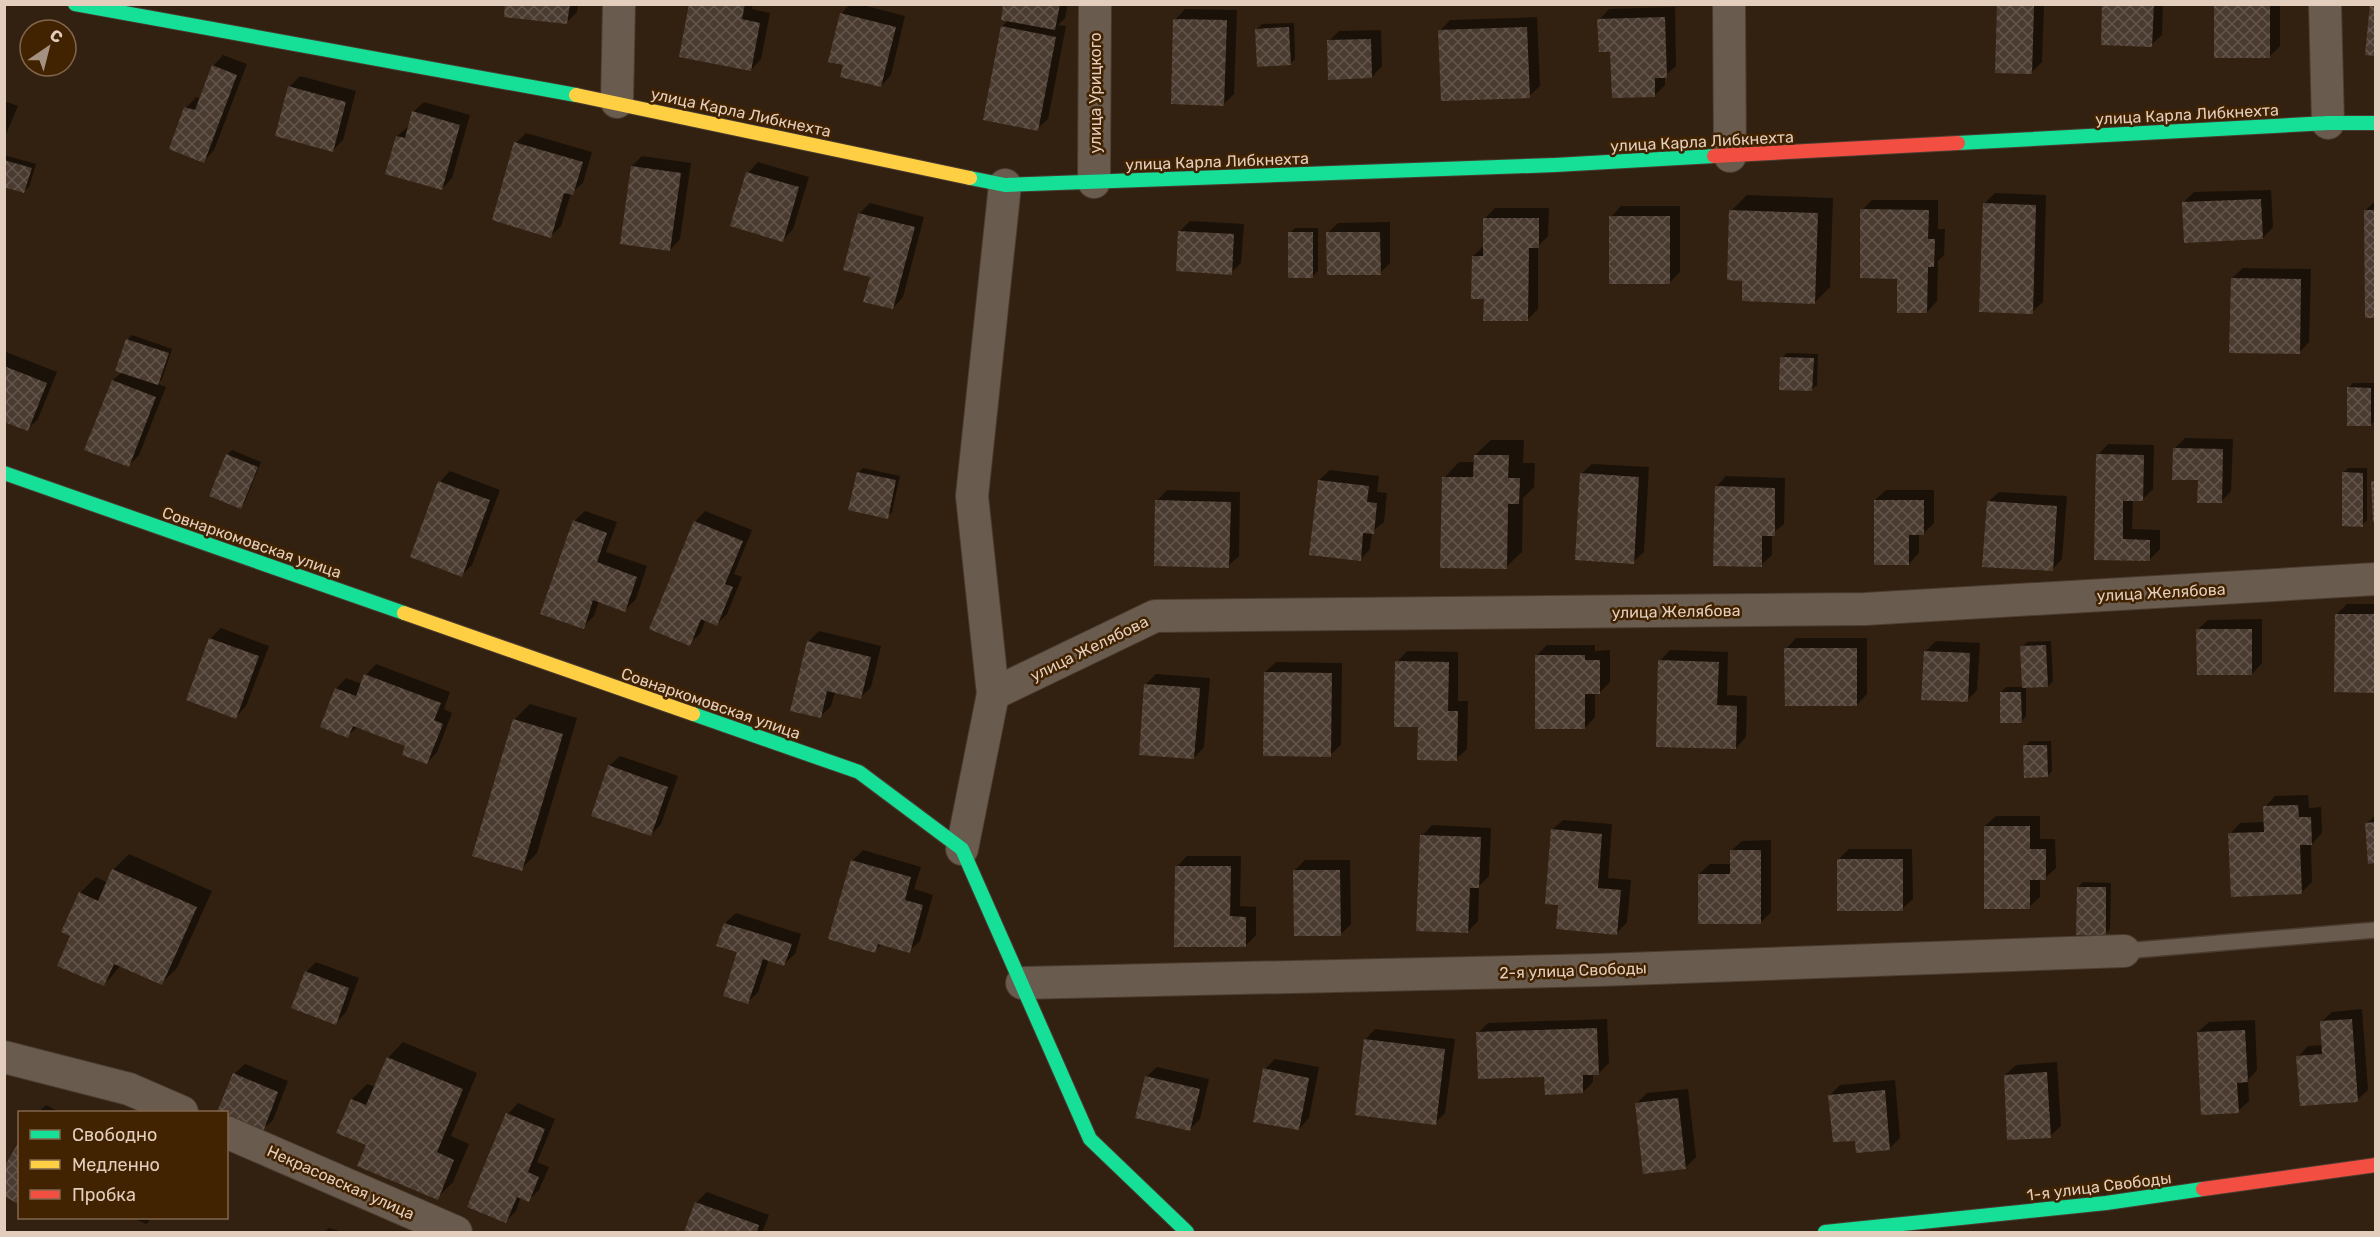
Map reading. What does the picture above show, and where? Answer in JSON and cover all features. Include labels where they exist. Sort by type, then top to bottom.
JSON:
[{"type":"street","name":"улица Карла Либкнехта","points":[[75,4],[617,102],[1005,185],[1555,165],[2328,123],[2376,123]]},
{"type":"street","points":[[617,102],[619,4]]},
{"type":"street","name":"улица Урицкого","points":[[1094,182],[1095,4]]},
{"type":"street","points":[[1729,4],[1730,156]]},
{"type":"street","points":[[2325,4],[2328,123]]},
{"type":"street","points":[[962,849],[993,694],[972,496],[1005,185]]},
{"type":"street","name":"Совнаркомовская улица","points":[[4,473],[859,772],[962,849],[1090,1139],[1187,1233]]},
{"type":"street","name":"улица Желябова","points":[[993,694],[1155,616],[1866,609],[2376,579]]},
{"type":"street","name":"2-я улица Свободы","points":[[1022,983],[1599,970],[2124,951]]},
{"type":"street","points":[[4,1057],[129,1089],[178,1111]]},
{"type":"street","name":"Некрасовская улица","points":[[228,1133],[456,1233]]},
{"type":"street","name":"1-я улица Свободы","points":[[1825,1233],[2106,1203],[2376,1165]]},
{"type":"lane","points":[[2124,951],[2376,930]]},
{"type":"building","points":[[505,4],[570,4],[567,24],[504,17]]},
{"type":"building","points":[[689,4],[745,4],[742,19],[760,23],[751,71],[679,57]]},
{"type":"building","points":[[1003,4],[1060,4],[1055,30],[1001,20]]},
{"type":"building","points":[[2102,4],[2154,4],[2152,47],[2101,45]]},
{"type":"building","points":[[2214,4],[2270,4],[2270,58],[2214,58]]},
{"type":"building","points":[[2370,4],[2376,4],[2376,56],[2365,55]]},
{"type":"building","points":[[1997,5],[2034,6],[2032,74],[1995,73]]},
{"type":"building","points":[[840,13],[896,27],[881,87],[840,77],[843,65],[828,62]]},
{"type":"building","points":[[1665,17],[1667,78],[1655,78],[1655,97],[1612,98],[1610,52],[1599,52],[1597,19]]},
{"type":"building","points":[[1173,19],[1227,20],[1224,106],[1171,104]]},
{"type":"building","points":[[1001,26],[1056,37],[1038,131],[983,120]]},
{"type":"building","points":[[1289,27],[1291,65],[1257,67],[1255,29]]},
{"type":"building","points":[[1527,27],[1530,98],[1441,101],[1438,30]]},
{"type":"building","points":[[1371,39],[1372,78],[1328,80],[1327,40]]},
{"type":"building","points":[[212,65],[237,75],[204,163],[169,149],[184,107],[195,110]]},
{"type":"building","points":[[288,86],[346,102],[333,152],[275,136]]},
{"type":"building","points":[[412,111],[460,125],[442,190],[385,174],[396,136],[405,138]]},
{"type":"building","points":[[514,142],[583,162],[573,195],[564,193],[551,238],[492,220]]},
{"type":"building","points":[[4,160],[32,168],[24,193],[4,187]]},
{"type":"building","points":[[631,166],[681,173],[670,251],[620,244]]},
{"type":"building","points":[[746,172],[799,187],[783,242],[730,226]]},
{"type":"building","points":[[2261,199],[2263,239],[2184,243],[2182,202]]},
{"type":"building","points":[[1983,203],[2036,205],[2033,314],[1979,312]]},
{"type":"building","points":[[1860,209],[1929,210],[1928,239],[1935,239],[1934,267],[1928,267],[1927,313],[1897,313],[1897,279],[1860,278]]},
{"type":"building","points":[[1729,210],[1818,213],[1815,304],[1742,301],[1742,281],[1727,280]]},
{"type":"building","points":[[2364,210],[2376,210],[2376,318],[2365,318]]},
{"type":"building","points":[[858,213],[915,227],[893,309],[863,302],[870,277],[843,270]]},
{"type":"building","points":[[1609,216],[1670,216],[1670,284],[1609,284]]},
{"type":"building","points":[[1483,218],[1539,218],[1539,248],[1529,248],[1528,321],[1483,321],[1484,299],[1471,299],[1472,256],[1483,256]]},
{"type":"building","points":[[1178,231],[1234,234],[1232,275],[1176,271]]},
{"type":"building","points":[[1288,232],[1313,232],[1313,278],[1288,278]]},
{"type":"building","points":[[1326,232],[1380,232],[1381,275],[1327,275]]},
{"type":"building","points":[[2231,278],[2301,279],[2300,354],[2229,353]]},
{"type":"building","points":[[126,339],[169,353],[158,385],[115,371]]},
{"type":"building","points":[[1780,357],[1814,358],[1812,391],[1779,390]]},
{"type":"building","points":[[4,366],[47,383],[28,431],[4,422]]},
{"type":"building","points":[[112,380],[156,397],[129,467],[84,450]]},
{"type":"building","points":[[2347,387],[2371,388],[2371,426],[2347,426]]},
{"type":"building","points":[[2173,448],[2223,449],[2222,503],[2197,503],[2198,480],[2172,480]]},
{"type":"building","points":[[226,454],[258,467],[241,509],[209,496]]},
{"type":"building","points":[[2096,454],[2144,455],[2143,501],[2123,501],[2123,539],[2150,540],[2150,561],[2094,560]]},
{"type":"building","points":[[1474,455],[1509,455],[1508,478],[1520,478],[1519,504],[1508,504],[1507,569],[1440,568],[1442,477],[1473,477]]},
{"type":"building","points":[[857,472],[896,480],[888,519],[848,510]]},
{"type":"building","points":[[2342,472],[2363,473],[2363,527],[2342,526]]},
{"type":"building","points":[[1580,473],[1639,477],[1634,564],[1575,560]]},
{"type":"building","points":[[1318,480],[1369,486],[1367,502],[1377,503],[1374,534],[1363,533],[1361,561],[1309,555]]},
{"type":"building","points":[[438,481],[490,500],[462,577],[410,557]]},
{"type":"building","points":[[2371,481],[2376,481],[2376,522],[2373,522]]},
{"type":"building","points":[[1715,486],[1775,488],[1775,536],[1762,536],[1762,567],[1713,566]]},
{"type":"building","points":[[1155,500],[1231,502],[1229,568],[1154,566]]},
{"type":"building","points":[[1874,500],[1924,500],[1924,535],[1909,535],[1909,565],[1874,565]]},
{"type":"building","points":[[1987,501],[2057,506],[2053,571],[1982,567]]},
{"type":"building","points":[[573,520],[607,533],[597,562],[637,577],[625,612],[593,600],[584,629],[540,614]]},
{"type":"building","points":[[694,521],[743,541],[725,584],[733,587],[717,626],[701,619],[690,646],[649,629]]},
{"type":"building","points":[[2335,614],[2376,614],[2376,693],[2334,692]]},
{"type":"building","points":[[2196,629],[2252,629],[2252,675],[2197,675]]},
{"type":"building","points":[[209,638],[259,656],[236,719],[186,700]]},
{"type":"building","points":[[807,641],[871,657],[861,699],[827,691],[821,718],[790,711]]},
{"type":"building","points":[[2046,645],[2048,687],[2022,688],[2020,646]]},
{"type":"building","points":[[1784,648],[1857,648],[1857,706],[1785,706]]},
{"type":"building","points":[[1924,651],[1970,653],[1968,702],[1921,700]]},
{"type":"building","points":[[1535,655],[1585,655],[1585,660],[1600,660],[1600,694],[1585,694],[1585,729],[1535,729]]},
{"type":"building","points":[[1658,660],[1719,662],[1717,705],[1737,706],[1736,749],[1656,747]]},
{"type":"building","points":[[1395,661],[1449,662],[1448,711],[1458,711],[1457,761],[1417,760],[1418,727],[1394,727]]},
{"type":"building","points":[[1264,672],[1332,673],[1331,757],[1263,756]]},
{"type":"building","points":[[364,674],[441,703],[434,720],[443,724],[427,764],[402,755],[405,746],[353,726],[348,738],[320,727],[335,688],[356,696]]},
{"type":"building","points":[[1144,684],[1200,688],[1194,759],[1139,755]]},
{"type":"building","points":[[2000,692],[2021,692],[2022,723],[2000,723]]},
{"type":"building","points":[[513,719],[563,734],[522,871],[472,856]]},
{"type":"building","points":[[2023,745],[2047,745],[2048,777],[2024,778]]},
{"type":"building","points":[[608,765],[668,787],[651,836],[591,816]]},
{"type":"building","points":[[2298,805],[2299,817],[2311,817],[2312,845],[2300,845],[2302,894],[2231,897],[2228,833],[2264,832],[2263,806]]},
{"type":"building","points":[[2376,822],[2376,863],[2368,864],[2365,823]]},
{"type":"building","points":[[1984,826],[2030,826],[2030,849],[2046,849],[2046,880],[2030,880],[2030,909],[1984,909]]},
{"type":"building","points":[[1551,829],[1602,834],[1598,888],[1621,890],[1617,935],[1556,929],[1558,905],[1545,904]]},
{"type":"building","points":[[1420,835],[1481,837],[1479,888],[1470,888],[1468,933],[1416,931]]},
{"type":"building","points":[[1730,850],[1761,850],[1761,924],[1698,924],[1698,874],[1730,874]]},
{"type":"building","points":[[1837,859],[1903,859],[1903,911],[1837,911]]},
{"type":"building","points":[[851,860],[911,877],[905,900],[923,905],[910,953],[878,944],[875,953],[828,939]]},
{"type":"building","points":[[1175,866],[1231,866],[1230,916],[1246,917],[1246,947],[1174,947]]},
{"type":"building","points":[[112,869],[197,907],[162,985],[114,964],[104,986],[57,966],[70,936],[61,932],[79,892],[98,901]]},
{"type":"building","points":[[1293,870],[1340,870],[1341,936],[1294,936]]},
{"type":"building","points":[[2077,887],[2106,887],[2106,936],[2076,935]]},
{"type":"building","points":[[724,923],[792,944],[784,966],[763,959],[748,1004],[723,996],[737,952],[716,946]]},
{"type":"building","points":[[305,971],[349,988],[336,1025],[291,1008]]},
{"type":"building","points":[[2352,1019],[2358,1102],[2300,1106],[2296,1056],[2322,1054],[2320,1021]]},
{"type":"building","points":[[1597,1028],[1599,1075],[1583,1075],[1583,1093],[1545,1095],[1544,1077],[1478,1079],[1476,1032]]},
{"type":"building","points":[[2245,1030],[2248,1082],[2237,1083],[2239,1113],[2201,1115],[2197,1032]]},
{"type":"building","points":[[1364,1039],[1445,1049],[1436,1125],[1355,1115]]},
{"type":"building","points":[[387,1057],[463,1089],[437,1152],[454,1160],[438,1200],[357,1166],[366,1145],[336,1133],[351,1099],[366,1105]]},
{"type":"building","points":[[1263,1068],[1309,1078],[1299,1130],[1253,1122]]},
{"type":"building","points":[[2047,1072],[2051,1138],[2007,1140],[2004,1075]]},
{"type":"building","points":[[233,1073],[278,1092],[263,1132],[228,1118],[228,1111],[217,1111]]},
{"type":"building","points":[[1145,1076],[1200,1089],[1190,1131],[1135,1118]]},
{"type":"building","points":[[1885,1090],[1890,1150],[1856,1153],[1855,1141],[1833,1142],[1828,1095]]},
{"type":"building","points":[[1678,1098],[1686,1169],[1643,1174],[1635,1103]]},
{"type":"building","points":[[506,1113],[545,1129],[528,1172],[539,1177],[529,1202],[517,1197],[506,1223],[467,1207]]},
{"type":"building","points":[[18,1143],[18,1204],[4,1196],[4,1167]]},
{"type":"building","points":[[695,1202],[759,1225],[757,1232],[684,1232]]},
{"type":"traffic: fast","points":[[75,4],[576,95]]},
{"type":"traffic: fast","points":[[1958,143],[2328,123],[2376,123]]},
{"type":"traffic: fast","points":[[970,178],[1005,185],[1555,165],[1714,156]]},
{"type":"traffic: fast","points":[[4,473],[404,613]]},
{"type":"traffic: fast","points":[[693,714],[859,772],[962,849],[1090,1139],[1187,1232]]},
{"type":"traffic: fast","points":[[1825,1232],[2106,1203],[2203,1189]]},
{"type":"traffic: slow","points":[[576,95],[970,178]]},
{"type":"traffic: slow","points":[[404,613],[693,714]]},
{"type":"traffic: jam","points":[[1714,156],[1958,143]]},
{"type":"traffic: jam","points":[[2203,1189],[2376,1165]]}]
